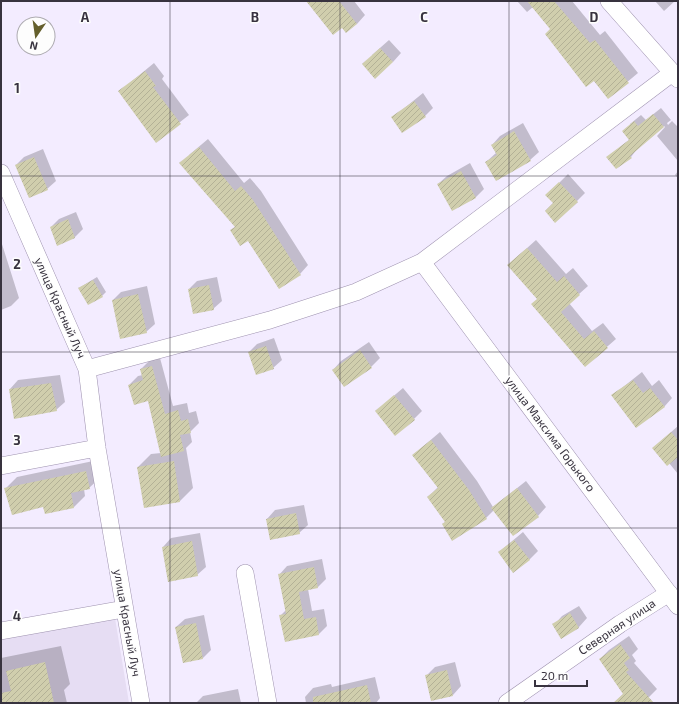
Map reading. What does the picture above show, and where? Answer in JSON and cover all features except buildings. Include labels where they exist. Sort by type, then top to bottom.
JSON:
[{"type":"street","points":[[87,369],[270,320],[356,292],[422,262],[675,76],[609,1]]},
{"type":"street","name":"улица Красный Луч","points":[[1,173],[87,369],[96,448],[141,703]]},
{"type":"street","name":"улица Максима Горького","points":[[422,262],[673,600]]},
{"type":"street","points":[[1,466],[96,448]]},
{"type":"street","points":[[245,573],[268,703]]},
{"type":"street","name":"Северная улица","points":[[507,703],[620,624],[673,600]]},
{"type":"street","points":[[1,631],[124,609]]},
{"type":"shaded area","points":[[115,618],[129,703],[1,703],[1,638]]}]
